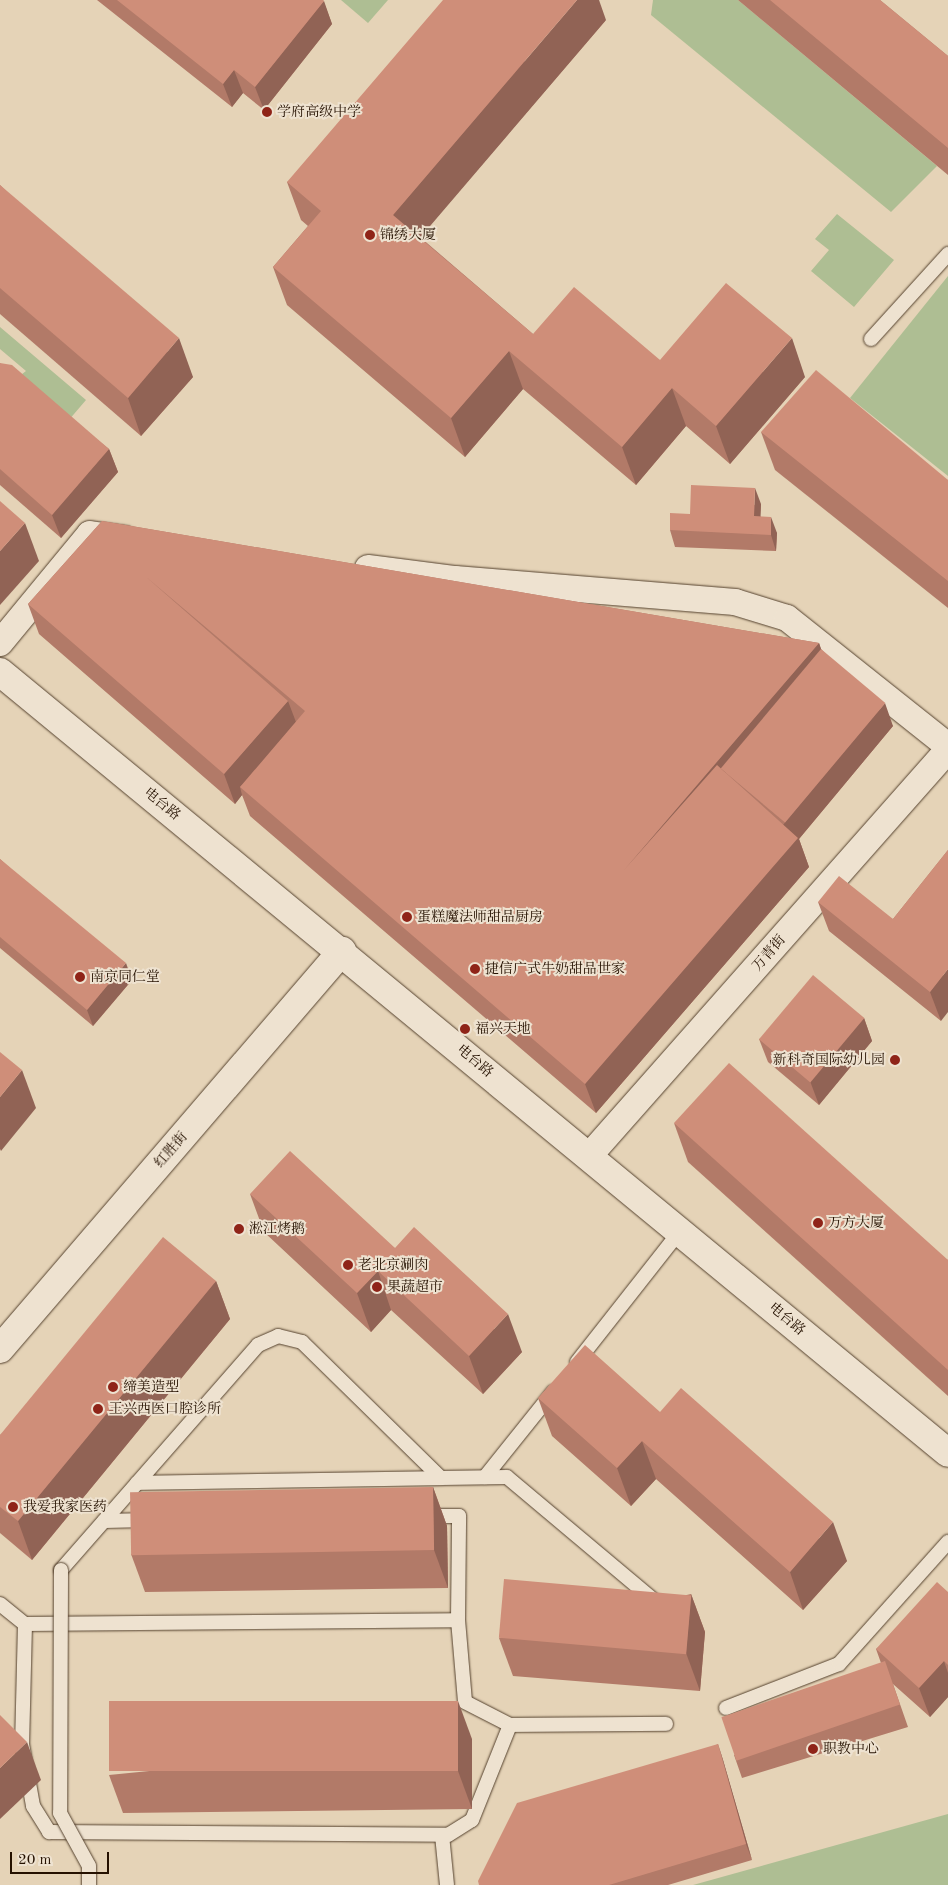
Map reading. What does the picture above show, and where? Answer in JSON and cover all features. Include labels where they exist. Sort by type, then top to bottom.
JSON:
[{"type":"street","points":[[0,643],[99,542],[149,542]]},
{"type":"street","points":[[346,566],[455,579],[735,602],[787,618],[948,748]]},
{"type":"street","name":"电台路","points":[[0,672],[342,951],[948,1453]]},
{"type":"street","name":"万青街","points":[[589,1156],[948,748]]},
{"type":"street","name":"红胜街","points":[[0,1349],[342,951]]},
{"type":"lane","points":[[871,339],[948,254]]},
{"type":"lane","points":[[485,1477],[680,1231]]},
{"type":"lane","points":[[89,1885],[89,1866],[60,1813],[61,1570],[258,1345],[278,1336],[302,1342],[441,1478]]},
{"type":"lane","points":[[137,1483],[508,1477],[655,1602]]},
{"type":"lane","points":[[409,1516],[459,1516],[458,1620],[465,1702],[510,1724],[666,1724]]},
{"type":"lane","points":[[104,1521],[163,1520]]},
{"type":"lane","points":[[726,1708],[839,1664],[948,1542]]},
{"type":"lane","points":[[0,1604],[25,1624],[458,1620]]},
{"type":"lane","points":[[25,1624],[22,1744],[33,1806],[49,1832],[448,1835],[472,1820],[510,1724]]},
{"type":"lane","points":[[442,1835],[447,1885]]},
{"type":"green space","points":[[341,0],[388,0],[368,23]]},
{"type":"green space","points":[[653,0],[738,0],[937,166],[891,212],[651,15]]},
{"type":"green space","points":[[837,214],[894,260],[854,307],[811,271],[829,250],[815,239]]},
{"type":"green space","points":[[948,276],[948,476],[850,398]]},
{"type":"green space","points":[[0,327],[86,400],[68,421],[17,378],[26,371],[0,349]]},
{"type":"green space","points":[[948,1814],[948,1885],[693,1885]]},
{"type":"building","points":[[117,0],[324,1],[255,87],[234,70],[223,84]]},
{"type":"building","name":"锦绣大厦","points":[[443,0],[577,0],[393,215],[533,334],[574,287],[660,360],[726,283],[792,338],[716,426],[672,388],[622,447],[509,351],[451,418],[273,267],[321,211],[287,182]]},
{"type":"building","points":[[770,0],[880,0],[948,56],[948,148]]},
{"type":"building","points":[[0,185],[179,338],[128,398],[0,288]]},
{"type":"building","points":[[0,363],[12,365],[109,449],[52,515],[0,469]]},
{"type":"building","points":[[816,370],[948,480],[948,581],[761,432]]},
{"type":"building","points":[[691,485],[755,488],[754,516],[771,517],[771,535],[670,530],[670,513],[690,514]]},
{"type":"building","points":[[0,501],[25,523],[0,551]]},
{"type":"building","points":[[102,521],[819,643],[624,870],[717,765],[798,838],[585,1084],[240,787],[305,711],[145,576],[288,701],[224,774],[28,604]]},
{"type":"building","points":[[821,649],[885,703],[785,822],[721,769]]},
{"type":"building","points":[[948,850],[948,969],[930,992],[818,902],[839,876],[893,919]]},
{"type":"building","points":[[0,859],[126,963],[87,1010],[0,937]]},
{"type":"building","points":[[813,975],[864,1018],[810,1082],[759,1039]]},
{"type":"building","points":[[0,1052],[22,1070],[0,1097]]},
{"type":"building","name":"万方大厦","points":[[729,1063],[948,1260],[948,1370],[674,1123]]},
{"type":"building","points":[[290,1151],[395,1248],[414,1227],[508,1314],[469,1356],[378,1271],[357,1293],[250,1194]]},
{"type":"building","points":[[163,1237],[216,1281],[18,1521],[0,1507],[0,1435]]},
{"type":"building","points":[[585,1345],[660,1412],[681,1388],[833,1522],[790,1572],[642,1441],[617,1468],[538,1398]]},
{"type":"building","points":[[433,1487],[434,1550],[131,1555],[130,1492]]},
{"type":"building","points":[[504,1579],[691,1595],[686,1654],[499,1638]]},
{"type":"building","points":[[937,1582],[948,1592],[948,1665],[944,1661],[919,1688],[876,1649]]},
{"type":"building","points":[[885,1661],[900,1704],[736,1761],[721,1717]]},
{"type":"building","points":[[109,1701],[458,1701],[458,1771],[109,1771]]},
{"type":"building","points":[[0,1715],[27,1742],[0,1768]]},
{"type":"building","points":[[718,1744],[746,1844],[609,1885],[479,1885],[478,1881],[517,1803]]},
{"type":"place","name":"学府高级中学","points":[[267,112]]},
{"type":"place","name":"锦绣大厦","points":[[370,235]]},
{"type":"place","name":"蛋糕魔法师甜品厨房","points":[[407,917]]},
{"type":"place","name":"捷信广式牛奶甜品世家","points":[[475,969]]},
{"type":"place","name":"南京同仁堂","points":[[80,977]]},
{"type":"place","name":"福兴天地","points":[[465,1029]]},
{"type":"place","name":"新科奇国际幼儿园","points":[[895,1060]]},
{"type":"place","name":"万方大厦","points":[[818,1223]]},
{"type":"place","name":"淞江烤鹅","points":[[239,1229]]},
{"type":"place","name":"老北京涮肉","points":[[348,1265]]},
{"type":"place","name":"果蔬超市","points":[[377,1287]]},
{"type":"place","name":"缔美造型","points":[[113,1387]]},
{"type":"place","name":"王兴西医口腔诊所","points":[[98,1409]]},
{"type":"place","name":"我爱我家医药","points":[[13,1507]]},
{"type":"place","name":"职教中心","points":[[813,1749]]}]
